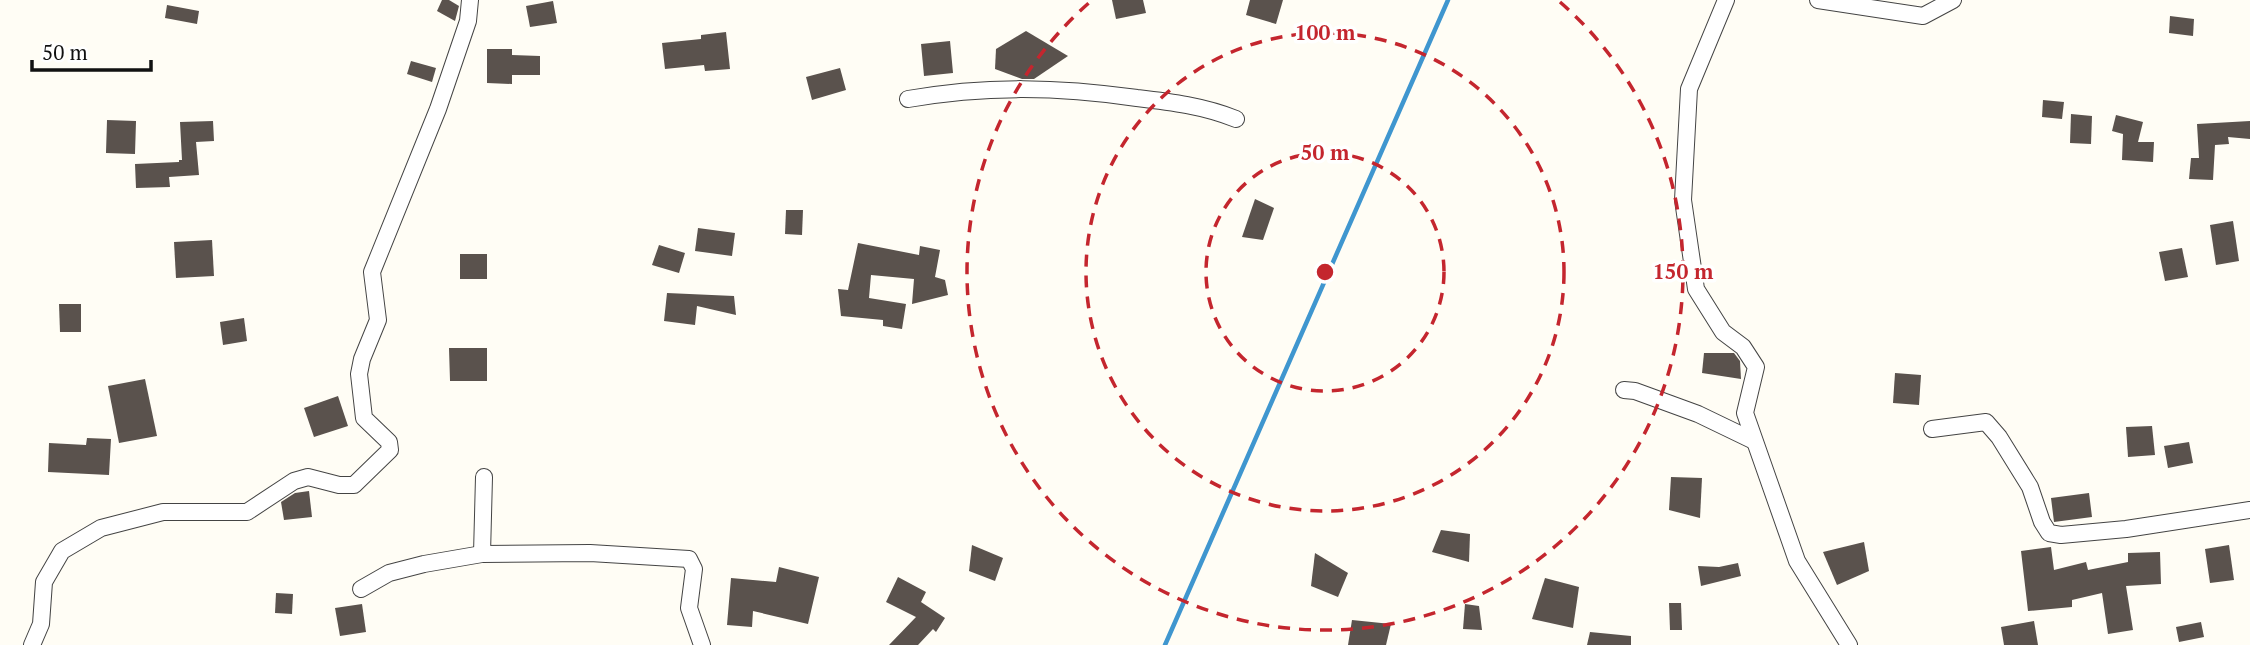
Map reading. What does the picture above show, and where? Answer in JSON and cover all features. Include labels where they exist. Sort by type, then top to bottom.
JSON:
[{"type":"street","points":[[32,645],[41,624],[44,582],[62,551],[101,528],[163,512],[247,512],[294,481],[307,477],[340,485],[354,485],[390,450],[389,442],[364,418],[359,374],[362,359],[378,320],[372,272],[438,109],[468,21],[470,0]]},
{"type":"street","points":[[1726,0],[1689,89],[1683,200],[1696,289],[1723,332],[1743,347],[1756,367],[1745,413],[1754,441],[1797,561],[1849,645]]},
{"type":"street","points":[[1818,0],[1923,16],[1953,0]]},
{"type":"street","points":[[908,99],[952,91],[1008,88],[1075,90],[1184,103],[1236,119]]},
{"type":"street","points":[[1624,390],[1635,391],[1698,414],[1754,441]]},
{"type":"street","points":[[1932,429],[1986,422],[2031,486],[2042,522],[2049,533],[2061,535],[2126,529],[2250,510]]},
{"type":"street","points":[[482,554],[484,477]]},
{"type":"street","points":[[361,589],[389,573],[482,554],[590,553],[689,559],[694,569],[689,608],[702,645]]},
{"type":"building","points":[[442,0],[449,0],[459,6],[455,21],[437,11]]},
{"type":"building","points":[[1112,0],[1143,0],[1146,13],[1116,19]]},
{"type":"building","points":[[1250,0],[1283,0],[1276,24],[1246,15]]},
{"type":"building","points":[[553,1],[557,23],[530,27],[526,6]]},
{"type":"building","points":[[167,5],[199,11],[197,24],[165,18]]},
{"type":"building","points":[[2170,16],[2194,19],[2193,36],[2169,33]]},
{"type":"building","points":[[1026,31],[1068,56],[1034,79],[1022,79],[995,69],[996,49]]},
{"type":"building","points":[[726,32],[730,69],[705,71],[704,65],[665,69],[662,43],[701,39],[701,35]]},
{"type":"building","points":[[950,41],[953,73],[924,76],[921,44]]},
{"type":"building","points":[[487,49],[512,49],[512,55],[540,56],[540,75],[512,75],[512,84],[487,83]]},
{"type":"building","points":[[411,61],[436,68],[432,82],[407,74]]},
{"type":"building","points":[[840,68],[846,90],[812,100],[806,77]]},
{"type":"building","points":[[2043,100],[2064,102],[2062,119],[2042,117]]},
{"type":"building","points":[[2071,114],[2092,116],[2091,144],[2070,143]]},
{"type":"building","points":[[2116,115],[2143,122],[2138,142],[2154,142],[2153,162],[2122,160],[2123,134],[2112,131]]},
{"type":"building","points":[[107,120],[136,121],[135,154],[106,153]]},
{"type":"building","points":[[213,121],[214,141],[196,142],[199,175],[169,177],[170,187],[136,188],[135,164],[182,160],[180,122]]},
{"type":"building","points":[[2250,121],[2250,139],[2228,137],[2229,144],[2215,145],[2213,180],[2189,179],[2191,158],[2199,158],[2197,124]]},
{"type":"building","points":[[1255,199],[1274,208],[1263,240],[1242,237]]},
{"type":"building","points":[[786,210],[803,210],[802,235],[785,234]]},
{"type":"building","points":[[2233,221],[2239,261],[2216,265],[2210,225]]},
{"type":"building","points":[[698,228],[735,233],[732,256],[695,251]]},
{"type":"building","points":[[212,240],[214,276],[176,278],[174,242]]},
{"type":"building","points":[[858,243],[919,255],[920,246],[940,250],[935,277],[945,280],[948,295],[912,304],[914,279],[871,275],[869,298],[906,304],[902,329],[883,326],[883,320],[841,316],[838,289],[848,290]]},
{"type":"building","points":[[659,245],[685,253],[679,273],[652,265]]},
{"type":"building","points":[[2182,248],[2188,277],[2165,281],[2159,252]]},
{"type":"building","points":[[460,254],[487,254],[487,279],[460,279]]},
{"type":"building","points":[[667,293],[734,296],[736,315],[697,306],[695,325],[664,321]]},
{"type":"building","points":[[59,304],[81,304],[81,332],[60,332]]},
{"type":"building","points":[[244,318],[247,341],[223,345],[220,322]]},
{"type":"building","points":[[449,348],[487,348],[487,381],[450,381]]},
{"type":"building","points":[[1704,353],[1734,353],[1740,361],[1741,379],[1702,373]]},
{"type":"building","points":[[1895,373],[1921,375],[1919,405],[1893,403]]},
{"type":"building","points":[[145,379],[157,436],[119,443],[108,386]]},
{"type":"building","points":[[338,396],[348,426],[314,437],[304,408]]},
{"type":"building","points":[[2152,426],[2155,455],[2128,457],[2126,427]]},
{"type":"building","points":[[87,438],[111,439],[109,475],[48,472],[49,443],[86,445]]},
{"type":"building","points":[[2189,442],[2193,463],[2168,468],[2164,446]]},
{"type":"building","points":[[1671,477],[1702,478],[1700,518],[1669,510]]},
{"type":"building","points":[[309,491],[312,517],[284,520],[281,502],[295,493]]},
{"type":"building","points":[[2089,493],[2092,517],[2054,522],[2051,498]]},
{"type":"building","points":[[1441,530],[1470,534],[1469,562],[1432,552]]},
{"type":"building","points":[[1864,542],[1869,571],[1837,585],[1823,552]]},
{"type":"building","points":[[972,545],[1003,558],[995,581],[969,571]]},
{"type":"building","points":[[2229,545],[2234,580],[2210,583],[2205,549]]},
{"type":"building","points":[[2051,547],[2054,570],[2086,562],[2088,570],[2128,562],[2128,553],[2160,552],[2161,584],[2126,586],[2133,630],[2108,634],[2102,593],[2072,600],[2072,607],[2028,611],[2021,551]]},
{"type":"building","points":[[1315,553],[1348,573],[1338,597],[1311,586]]},
{"type":"building","points":[[1738,563],[1741,576],[1701,586],[1698,566],[1719,567]]},
{"type":"building","points":[[779,567],[819,577],[808,624],[753,611],[752,627],[727,625],[731,578],[776,582]]},
{"type":"building","points":[[898,577],[926,592],[921,602],[945,618],[936,632],[933,629],[918,645],[889,645],[916,617],[886,602]]},
{"type":"building","points":[[1545,578],[1579,587],[1573,628],[1532,619]]},
{"type":"building","points":[[276,593],[293,594],[292,614],[275,613]]},
{"type":"building","points":[[1669,603],[1681,603],[1682,630],[1670,630]]},
{"type":"building","points":[[362,604],[366,632],[340,636],[335,608]]},
{"type":"building","points":[[1465,604],[1479,606],[1482,630],[1463,629]]},
{"type":"building","points":[[1352,620],[1391,624],[1386,645],[1348,645]]},
{"type":"building","points":[[2034,621],[2038,645],[2004,645],[2001,627]]},
{"type":"building","points":[[2201,622],[2204,637],[2179,642],[2176,627]]},
{"type":"building","points":[[1590,632],[1631,636],[1631,645],[1587,645]]},
{"type":"waterway","points":[[1165,645],[1448,0]]}]
